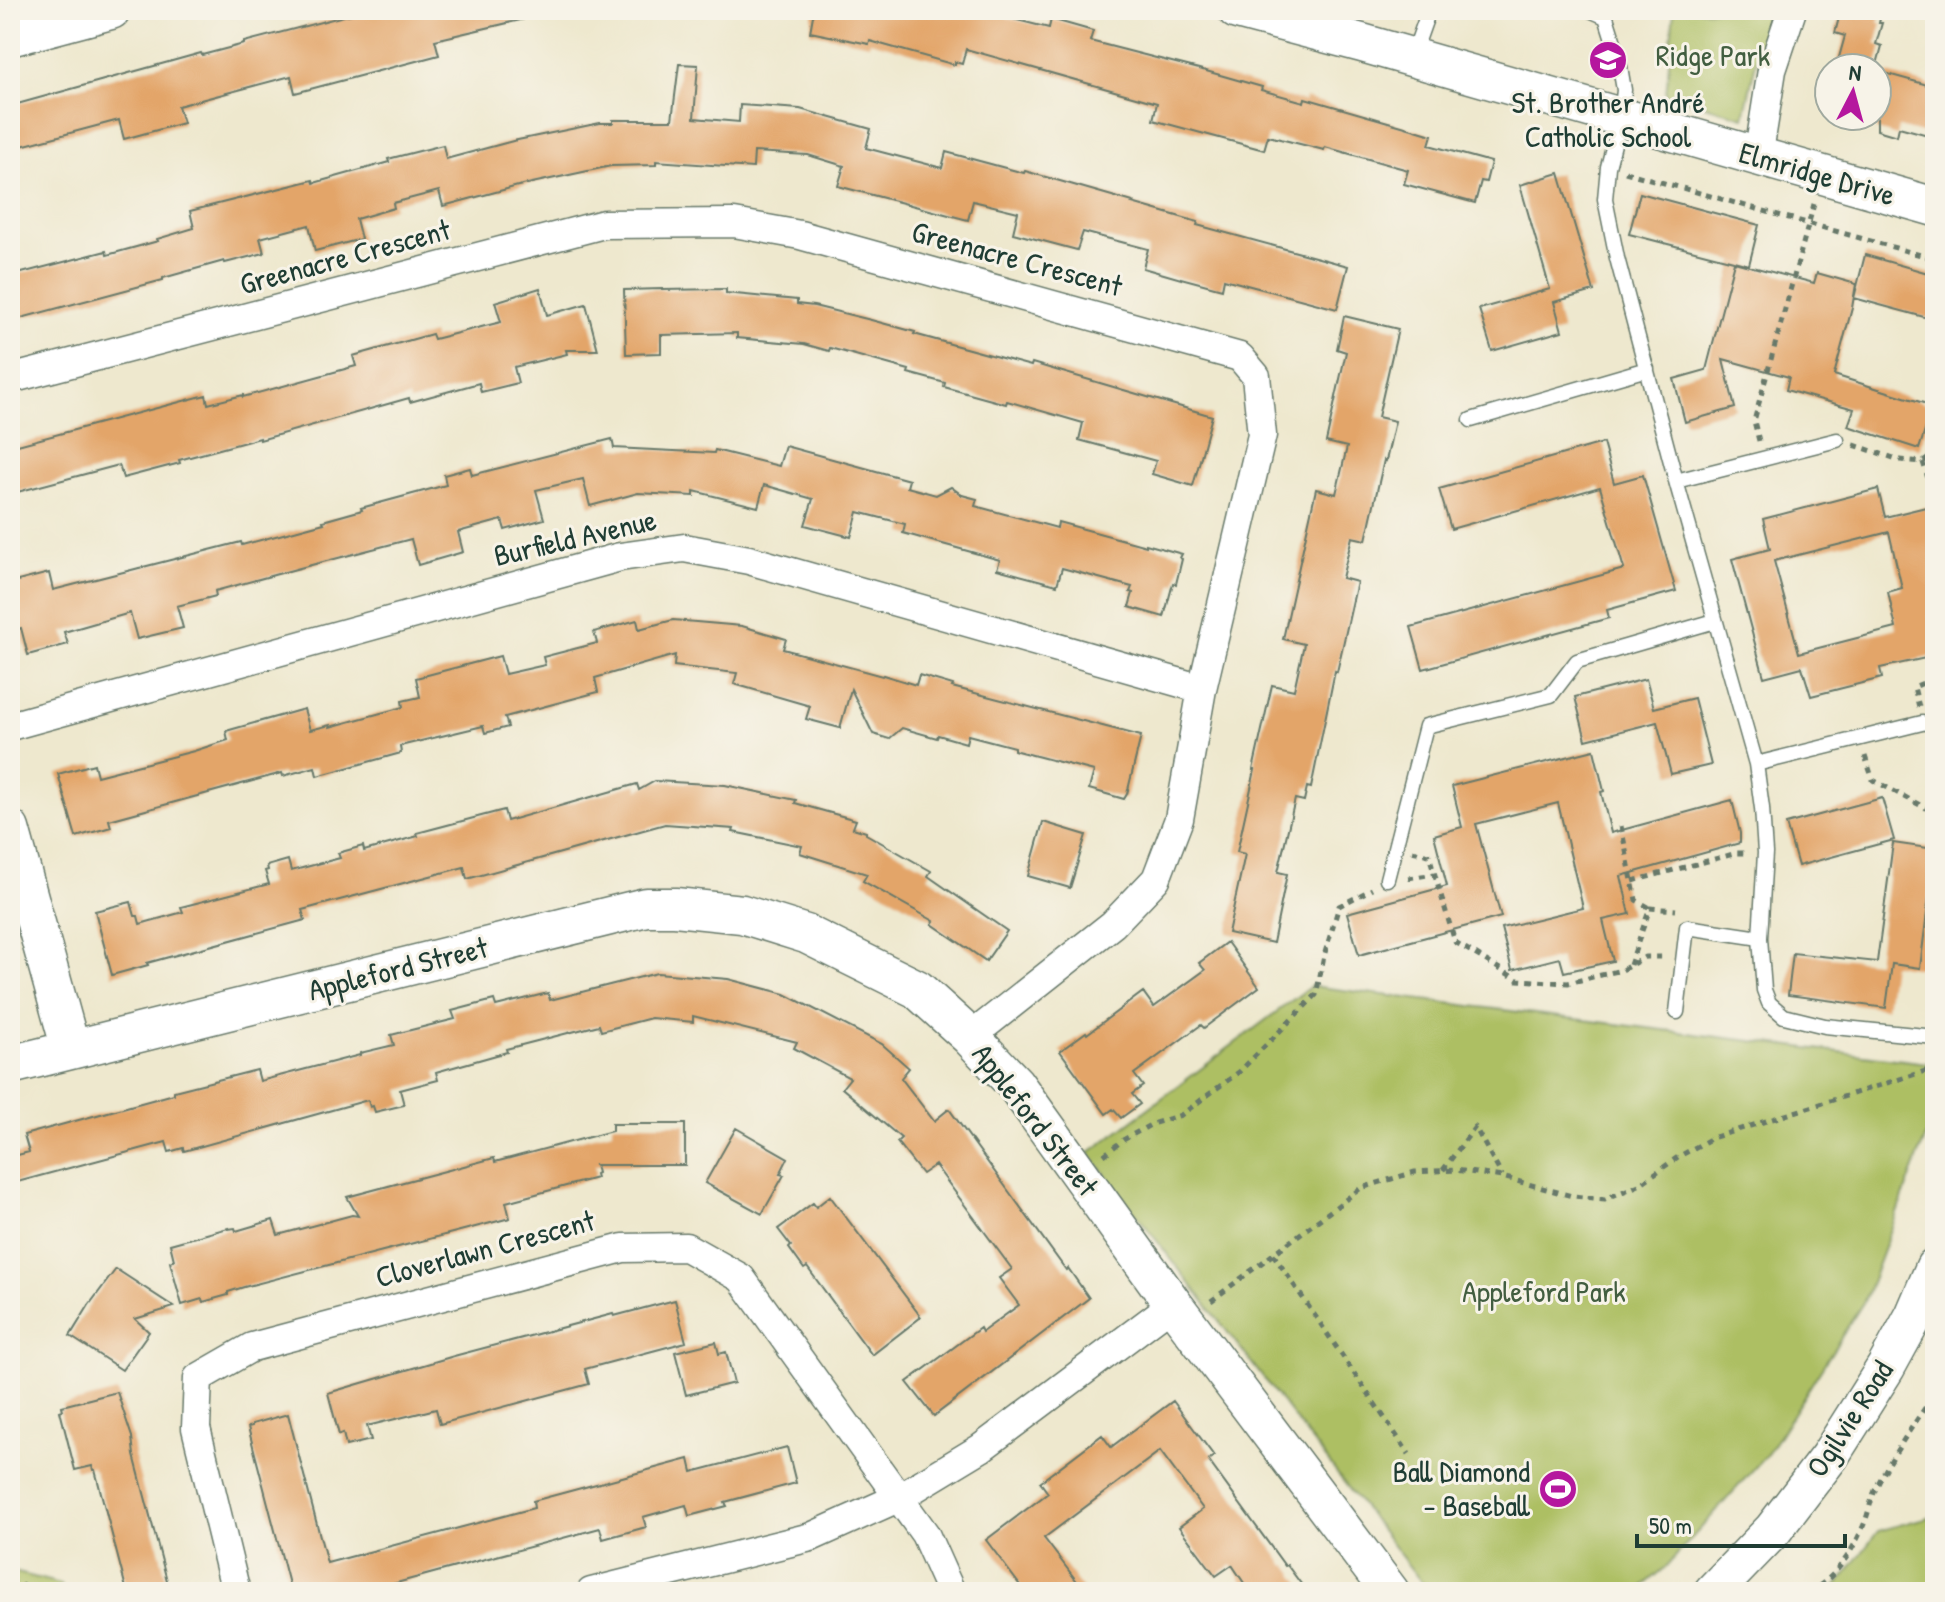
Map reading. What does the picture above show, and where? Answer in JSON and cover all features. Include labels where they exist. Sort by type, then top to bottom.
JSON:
[{"type":"street","name":"Elmridge Drive","points":[[1237,10],[1935,207]]},
{"type":"street","points":[[1758,158],[1772,70],[1792,10]]},
{"type":"street","points":[[10,37],[91,13]]},
{"type":"street","name":"Greenacre Crescent","points":[[10,379],[604,224],[734,223],[800,235],[1240,357],[1256,376],[1262,435],[1202,689],[1179,819],[1156,879],[1113,924],[970,1037]]},
{"type":"street","name":"Burfield Avenue","points":[[10,726],[620,557],[684,548],[749,560],[1202,689]]},
{"type":"street","points":[[10,829],[71,1050]]},
{"type":"street","name":"Appleford Street","points":[[10,1065],[646,907],[742,914],[806,934],[917,989],[970,1037],[1015,1084],[1180,1312],[1390,1592]]},
{"type":"street","name":"Cloverlawn Crescent","points":[[236,1592],[196,1428],[198,1378],[252,1347],[623,1248],[686,1247],[741,1278],[900,1497]]},
{"type":"street","name":"Ogilvie Road","points":[[1713,1592],[1773,1530],[1829,1457],[1886,1367],[1935,1267]]},
{"type":"street","points":[[591,1592],[811,1537],[900,1497],[981,1448],[1180,1312]]},
{"type":"street","points":[[900,1497],[925,1534],[951,1592]]},
{"type":"lane","points":[[1412,58],[1429,10]]},
{"type":"lane","points":[[1590,10],[1606,17],[1618,55],[1624,90],[1621,117],[1608,167],[1605,199],[1617,258],[1756,764],[1765,853],[1760,938],[1764,990],[1769,1003],[1784,1016],[1825,1026],[1935,1037]]},
{"type":"lane","points":[[1471,420],[1647,369]]},
{"type":"lane","points":[[1676,481],[1837,440]]},
{"type":"lane","points":[[1392,880],[1395,846],[1426,726],[1551,695],[1577,661],[1715,621]]},
{"type":"lane","points":[[1756,764],[1922,723]]},
{"type":"lane","points":[[1677,1012],[1687,927],[1760,938]]},
{"type":"path","points":[[1608,167],[1935,259]]},
{"type":"path","points":[[1763,459],[1754,421],[1821,176]]},
{"type":"path","points":[[1837,440],[1900,460],[1923,462],[1935,454]]},
{"type":"path","points":[[1923,462],[1935,501]]},
{"type":"path","points":[[1922,723],[1914,687],[1935,678]]},
{"type":"path","points":[[1859,739],[1873,780],[1935,813]]},
{"type":"path","points":[[1621,826],[1636,900],[1650,908],[1692,910],[1695,928]]},
{"type":"path","points":[[1395,846],[1429,855],[1455,942],[1518,980],[1568,983],[1622,970],[1645,957],[1684,958]]},
{"type":"path","points":[[1633,881],[1737,853],[1765,853]]},
{"type":"path","points":[[1392,880],[1435,874]]},
{"type":"path","points":[[1079,1173],[1123,1140],[1152,1124],[1181,1115],[1239,1072],[1316,995],[1339,906],[1374,889]]},
{"type":"path","points":[[1629,966],[1650,908]]},
{"type":"path","points":[[1180,1312],[1273,1254],[1361,1188],[1415,1172],[1456,1170],[1502,1177],[1572,1196],[1605,1199],[1639,1185],[1678,1157],[1712,1138],[1935,1068]]},
{"type":"path","points":[[1443,1171],[1475,1127],[1502,1177]]},
{"type":"path","points":[[1273,1254],[1409,1454]]},
{"type":"path","points":[[1809,1592],[1832,1575],[1848,1556],[1865,1522],[1876,1487],[1893,1455],[1935,1393]]},
{"type":"path","points":[[10,1582],[47,1592]]},
{"type":"green space","name":"Ridge Park","points":[[1674,10],[1772,10],[1760,43],[1744,117],[1666,95]]},
{"type":"green space","name":"Appleford Park","points":[[1311,986],[1935,1064],[1935,1112],[1864,1301],[1768,1453],[1666,1567],[1636,1592],[1429,1592],[1089,1153]]},
{"type":"green space","points":[[1935,1515],[1935,1592],[1824,1592],[1838,1585],[1878,1531]]},
{"type":"green space","points":[[10,1571],[61,1584],[63,1592],[10,1592]]},
{"type":"building","points":[[367,10],[524,10],[525,19],[435,40],[439,55],[295,93],[291,76],[178,106],[183,123],[124,139],[119,120],[10,149],[10,106]]},
{"type":"building","points":[[814,10],[1007,10],[1005,17],[1049,28],[1051,19],[1093,31],[1090,41],[1432,135],[1429,145],[1491,162],[1486,182],[1481,181],[1475,203],[1404,184],[1408,170],[1325,147],[1324,150],[1268,136],[1264,150],[1153,120],[1157,103],[966,49],[962,64],[955,62],[955,65],[870,41],[869,44],[810,32]]},
{"type":"building","points":[[1841,10],[1882,10],[1876,44],[1882,46],[1880,52],[1841,52],[1845,36],[1835,33]]},
{"type":"building","points":[[679,64],[698,65],[694,118],[739,122],[740,105],[800,109],[871,129],[866,148],[942,168],[946,152],[1133,202],[1198,222],[1197,225],[1348,266],[1337,309],[1224,279],[1222,289],[1181,279],[1143,268],[1148,249],[1083,232],[1077,250],[1013,233],[1018,212],[973,201],[968,220],[838,186],[844,166],[808,155],[754,152],[753,168],[656,161],[656,165],[611,166],[443,206],[439,191],[393,203],[394,208],[356,219],[361,239],[315,251],[309,225],[260,238],[264,253],[224,261],[10,321],[10,276],[106,251],[107,255],[194,228],[190,211],[313,180],[314,183],[443,145],[446,159],[513,141],[613,123],[613,120],[672,120]]},
{"type":"building","points":[[1893,75],[1935,87],[1935,137],[1899,127],[1897,136],[1884,132],[1893,132]]},
{"type":"building","points":[[1559,173],[1594,291],[1554,302],[1562,331],[1492,351],[1479,309],[1550,289],[1520,185]]},
{"type":"building","points":[[1640,193],[1759,225],[1749,265],[1629,234]]},
{"type":"building","points":[[1865,255],[1935,275],[1935,320],[1854,298]]},
{"type":"building","points":[[1734,262],[1814,283],[1817,273],[1856,284],[1834,375],[1933,406],[1919,449],[1848,426],[1854,409],[1786,390],[1789,377],[1723,359],[1735,408],[1685,422],[1674,379],[1706,370]]},
{"type":"building","points":[[540,288],[547,315],[586,304],[598,350],[566,350],[567,354],[514,367],[518,383],[481,392],[479,383],[410,402],[409,398],[123,478],[119,465],[10,494],[10,447],[206,395],[208,404],[356,366],[353,356],[432,334],[434,339],[501,322],[495,302]]},
{"type":"building","points":[[726,289],[726,293],[797,300],[797,304],[871,320],[1031,366],[1032,363],[1212,416],[1193,486],[1152,474],[1156,461],[1079,440],[1083,423],[944,387],[945,383],[908,373],[909,370],[830,348],[829,351],[804,344],[737,338],[737,333],[661,335],[661,353],[626,354],[624,290]]},
{"type":"building","points":[[1344,316],[1398,329],[1378,417],[1395,421],[1366,540],[1352,537],[1342,578],[1357,582],[1311,788],[1307,787],[1304,801],[1295,799],[1278,872],[1287,874],[1273,943],[1228,933],[1245,854],[1237,852],[1272,685],[1294,690],[1304,644],[1283,639],[1316,489],[1336,494],[1347,447],[1326,442],[1346,352],[1337,349]]},
{"type":"building","points":[[612,439],[614,448],[714,453],[715,450],[779,466],[785,446],[909,480],[907,487],[936,495],[951,487],[962,495],[977,499],[975,506],[1057,528],[1058,522],[1146,544],[1182,554],[1182,559],[1164,617],[1129,607],[1132,587],[1062,568],[1057,585],[997,569],[1000,560],[903,533],[905,524],[858,512],[851,537],[805,525],[813,499],[764,485],[758,507],[694,491],[694,496],[638,493],[590,506],[583,479],[536,490],[544,519],[505,530],[502,520],[458,532],[463,552],[418,565],[411,539],[296,569],[215,591],[216,596],[177,606],[183,628],[137,639],[130,613],[64,632],[68,644],[28,655],[21,628],[18,629],[10,601],[10,583],[49,573],[53,590],[241,542],[242,545],[446,485],[444,475],[470,468],[472,475]]},
{"type":"building","points":[[1603,443],[1614,483],[1643,475],[1676,591],[1607,610],[1609,618],[1423,669],[1411,627],[1624,569],[1600,487],[1451,529],[1439,489]]},
{"type":"building","points":[[1878,489],[1885,517],[1926,507],[1935,545],[1935,656],[1880,668],[1882,678],[1811,696],[1802,667],[1764,677],[1732,559],[1770,549],[1763,519]],"holes":[[[1889,532],[1902,588],[1888,592],[1896,628],[1799,653],[1774,561]]]},
{"type":"building","points":[[637,620],[639,629],[673,620],[742,626],[786,639],[783,649],[916,685],[919,675],[952,687],[1141,736],[1127,794],[1124,799],[1089,789],[1094,771],[968,735],[966,743],[902,728],[889,739],[873,734],[851,689],[840,728],[806,719],[810,706],[734,684],[737,673],[674,666],[675,655],[595,678],[598,692],[505,717],[508,727],[485,733],[483,726],[400,746],[401,753],[317,776],[315,767],[283,776],[282,773],[109,820],[111,827],[76,837],[58,774],[94,764],[97,776],[194,751],[228,740],[226,731],[304,709],[310,730],[330,727],[403,707],[402,701],[420,697],[416,678],[500,656],[505,674],[545,665],[543,657],[597,643],[594,632]]},
{"type":"building","points":[[1646,679],[1654,708],[1694,698],[1711,765],[1671,774],[1657,722],[1586,740],[1575,697]]},
{"type":"building","points":[[1594,750],[1611,833],[1732,800],[1740,843],[1621,876],[1630,914],[1603,920],[1613,961],[1564,972],[1560,958],[1512,970],[1501,928],[1583,908],[1558,803],[1476,824],[1501,917],[1359,955],[1347,913],[1447,886],[1434,835],[1462,827],[1452,786]]},
{"type":"building","points":[[655,781],[725,785],[796,800],[795,803],[856,820],[853,828],[866,832],[931,871],[928,876],[1007,931],[986,961],[932,924],[934,921],[863,881],[867,874],[800,853],[802,846],[733,832],[734,829],[665,824],[467,879],[464,867],[302,910],[305,920],[112,975],[95,911],[131,902],[140,924],[183,912],[181,907],[269,884],[265,871],[268,870],[267,866],[288,860],[291,871],[340,858],[338,853],[363,846],[364,851],[504,810],[507,821],[637,784],[639,790]]},
{"type":"building","points":[[1882,798],[1894,840],[1798,866],[1786,824]]},
{"type":"building","points":[[1043,822],[1086,835],[1070,888],[1028,876]]},
{"type":"building","points":[[1893,843],[1935,849],[1920,968],[1892,964],[1886,1008],[1788,995],[1793,953],[1877,962]]},
{"type":"building","points":[[1227,942],[1259,987],[1134,1074],[1143,1086],[1132,1094],[1140,1104],[1121,1118],[1113,1109],[1106,1114],[1060,1051],[1143,992],[1154,1007],[1205,970],[1199,963]]},
{"type":"building","points":[[657,973],[728,979],[785,994],[882,1044],[909,1068],[901,1078],[934,1121],[949,1109],[1089,1298],[934,1416],[907,1382],[980,1328],[982,1332],[1019,1305],[999,1278],[1012,1269],[935,1165],[922,1174],[897,1142],[901,1138],[842,1088],[850,1078],[794,1048],[797,1042],[693,1016],[693,1022],[651,1018],[601,1031],[599,1025],[506,1049],[507,1052],[436,1072],[438,1080],[400,1090],[404,1105],[375,1112],[368,1100],[184,1151],[183,1148],[169,1152],[166,1142],[10,1184],[10,1157],[29,1152],[24,1135],[257,1070],[260,1081],[360,1055],[394,1045],[391,1035],[455,1019],[452,1011],[494,1000],[496,1006],[548,993],[550,1000]]},
{"type":"building","points":[[612,1124],[685,1124],[685,1165],[595,1165],[596,1178],[506,1202],[510,1218],[244,1287],[203,1302],[202,1299],[182,1305],[170,1262],[174,1260],[170,1244],[228,1228],[235,1228],[236,1231],[273,1220],[278,1235],[358,1216],[347,1197],[612,1131]]},
{"type":"building","points":[[736,1128],[788,1158],[780,1174],[784,1175],[762,1214],[705,1183]]},
{"type":"building","points":[[830,1196],[921,1317],[872,1355],[807,1267],[804,1269],[778,1229],[813,1203],[816,1207]]},
{"type":"building","points":[[116,1269],[174,1307],[135,1319],[149,1332],[122,1370],[70,1336]]},
{"type":"building","points":[[675,1300],[686,1342],[585,1369],[589,1384],[440,1424],[436,1409],[367,1426],[371,1440],[346,1446],[343,1433],[339,1435],[328,1393],[454,1356]]},
{"type":"building","points":[[716,1342],[719,1354],[726,1352],[734,1383],[686,1395],[675,1352]]},
{"type":"building","points":[[117,1392],[132,1437],[170,1592],[127,1592],[95,1470],[92,1466],[75,1470],[60,1411],[63,1410],[62,1406]]},
{"type":"building","points":[[1173,1401],[1214,1456],[1208,1460],[1307,1592],[1250,1592],[1232,1565],[1216,1576],[1179,1527],[1203,1509],[1160,1451],[1044,1538],[1085,1592],[1025,1592],[986,1540],[1048,1493],[1040,1482],[1102,1435],[1111,1447]]},
{"type":"building","points":[[288,1414],[327,1563],[534,1508],[533,1501],[689,1459],[692,1472],[787,1447],[796,1483],[725,1502],[727,1506],[689,1516],[686,1505],[643,1517],[646,1527],[603,1539],[600,1528],[363,1592],[291,1592],[248,1427]]},
{"type":"place","name":"St. Brother André Catholic School","points":[[1608,60]]},
{"type":"place","name":"Ball Diamond - Baseball","points":[[1558,1489]]}]
